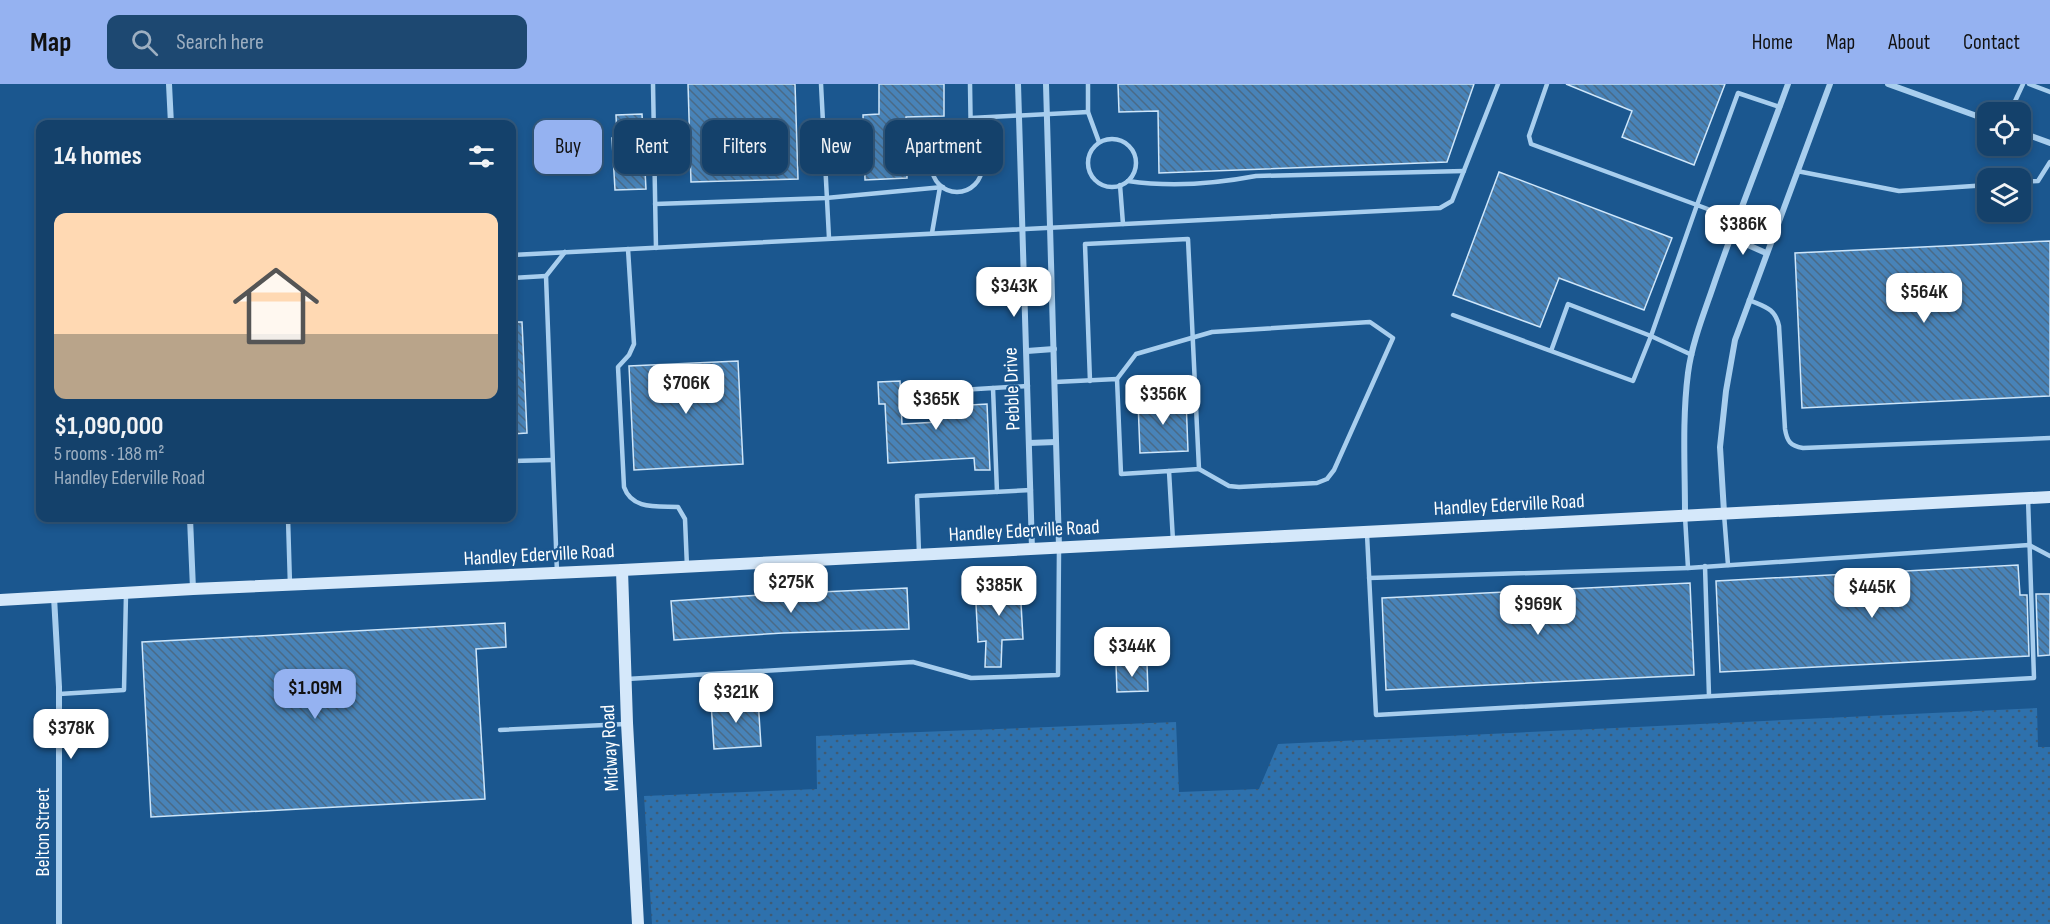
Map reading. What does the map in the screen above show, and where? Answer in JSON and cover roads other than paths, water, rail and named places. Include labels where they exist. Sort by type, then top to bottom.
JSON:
[{"type":"main road","name":"Handley Ederville Road","points":[[0,600],[2050,497]]},
{"type":"main road","name":"Midway Road","points":[[622,570],[627,723],[638,924]]},
{"type":"street","points":[[169,84],[171,120]]},
{"type":"street","name":"Pebble Drive","points":[[1018,84],[1032,549]]},
{"type":"street","points":[[1046,84],[1059,547]]},
{"type":"street","points":[[1685,514],[1684,415],[1688,371],[1730,237],[1788,84]]},
{"type":"street","points":[[1724,512],[1720,447],[1726,391],[1735,340],[1830,84]]},
{"type":"street","points":[[1888,84],[1977,116]]},
{"type":"street","points":[[2031,136],[2050,143]]},
{"type":"street","points":[[1730,237],[1767,253]]},
{"type":"street","points":[[1027,351],[1054,349]]},
{"type":"street","points":[[1029,443],[1056,442]]},
{"type":"street","points":[[190,522],[194,589]]},
{"type":"street","name":"Belton Street","points":[[54,597],[59,694],[59,924]]},
{"type":"lane","points":[[653,84],[656,248]]},
{"type":"lane","points":[[821,84],[829,238]]},
{"type":"lane","points":[[970,84],[971,118],[1088,112]]},
{"type":"lane","points":[[1088,84],[1088,112],[1099,142]]},
{"type":"lane","points":[[516,255],[1440,208],[1452,201],[1498,84]]},
{"type":"lane","points":[[1547,84],[1529,136],[1531,144],[1737,220]]},
{"type":"lane","points":[[2015,102],[2023,84]]},
{"type":"lane","points":[[2029,84],[2050,92]]},
{"type":"lane","points":[[1453,315],[1634,381],[1738,93],[1780,107]]},
{"type":"lane","points":[[1113,138],[1127,144],[1132,149],[1136,163],[1135,170],[1128,181],[1120,185],[1105,185],[1093,176],[1088,162],[1090,154],[1099,142],[1113,138]]},
{"type":"lane","points":[[2031,181],[2038,181],[2050,162]]},
{"type":"lane","points":[[1128,181],[1151,184],[1225,182],[1256,176],[1464,171]]},
{"type":"lane","points":[[1797,171],[1899,191],[1977,186]]},
{"type":"lane","points":[[932,233],[941,187],[934,174]]},
{"type":"lane","points":[[655,204],[826,198],[941,187],[957,192],[965,191],[977,181],[981,174]]},
{"type":"lane","points":[[1120,185],[1123,224]]},
{"type":"lane","points":[[1090,381],[1085,244],[1188,239],[1199,469]]},
{"type":"lane","points":[[628,249],[634,344],[629,355],[618,368],[624,487],[627,496],[640,505],[678,507],[685,519],[687,567]]},
{"type":"lane","points":[[557,573],[546,276],[565,252]]},
{"type":"lane","points":[[516,278],[546,276]]},
{"type":"lane","points":[[1749,300],[1771,310],[1777,316],[1785,429],[1787,440],[1794,447],[2050,438]]},
{"type":"lane","points":[[1551,351],[1568,304],[1651,336],[1692,355]]},
{"type":"lane","points":[[1370,322],[1393,338],[1334,470],[1327,479],[1317,483],[1229,486],[1199,469],[1121,474],[1117,380],[1136,354],[1212,332],[1370,322]]},
{"type":"lane","points":[[1055,382],[1117,380]]},
{"type":"lane","points":[[912,393],[1028,386]]},
{"type":"lane","points":[[993,388],[997,492]]},
{"type":"lane","points":[[516,461],[552,460]]},
{"type":"lane","points":[[1169,471],[1173,541]]},
{"type":"lane","points":[[919,555],[917,496],[1031,490]]},
{"type":"lane","points":[[1366,531],[1376,715],[2034,678],[2028,498]]},
{"type":"lane","points":[[1724,512],[1728,565]]},
{"type":"lane","points":[[1685,514],[1688,568]]},
{"type":"lane","points":[[288,522],[290,585]]},
{"type":"lane","points":[[1369,578],[1688,568],[2029,544],[2050,556]]},
{"type":"lane","points":[[626,679],[913,662],[971,678],[1058,675],[1059,547]]},
{"type":"lane","points":[[1705,567],[1709,696]]},
{"type":"lane","points":[[59,694],[124,690],[126,593]]},
{"type":"lane","points":[[500,730],[627,723]]}]
